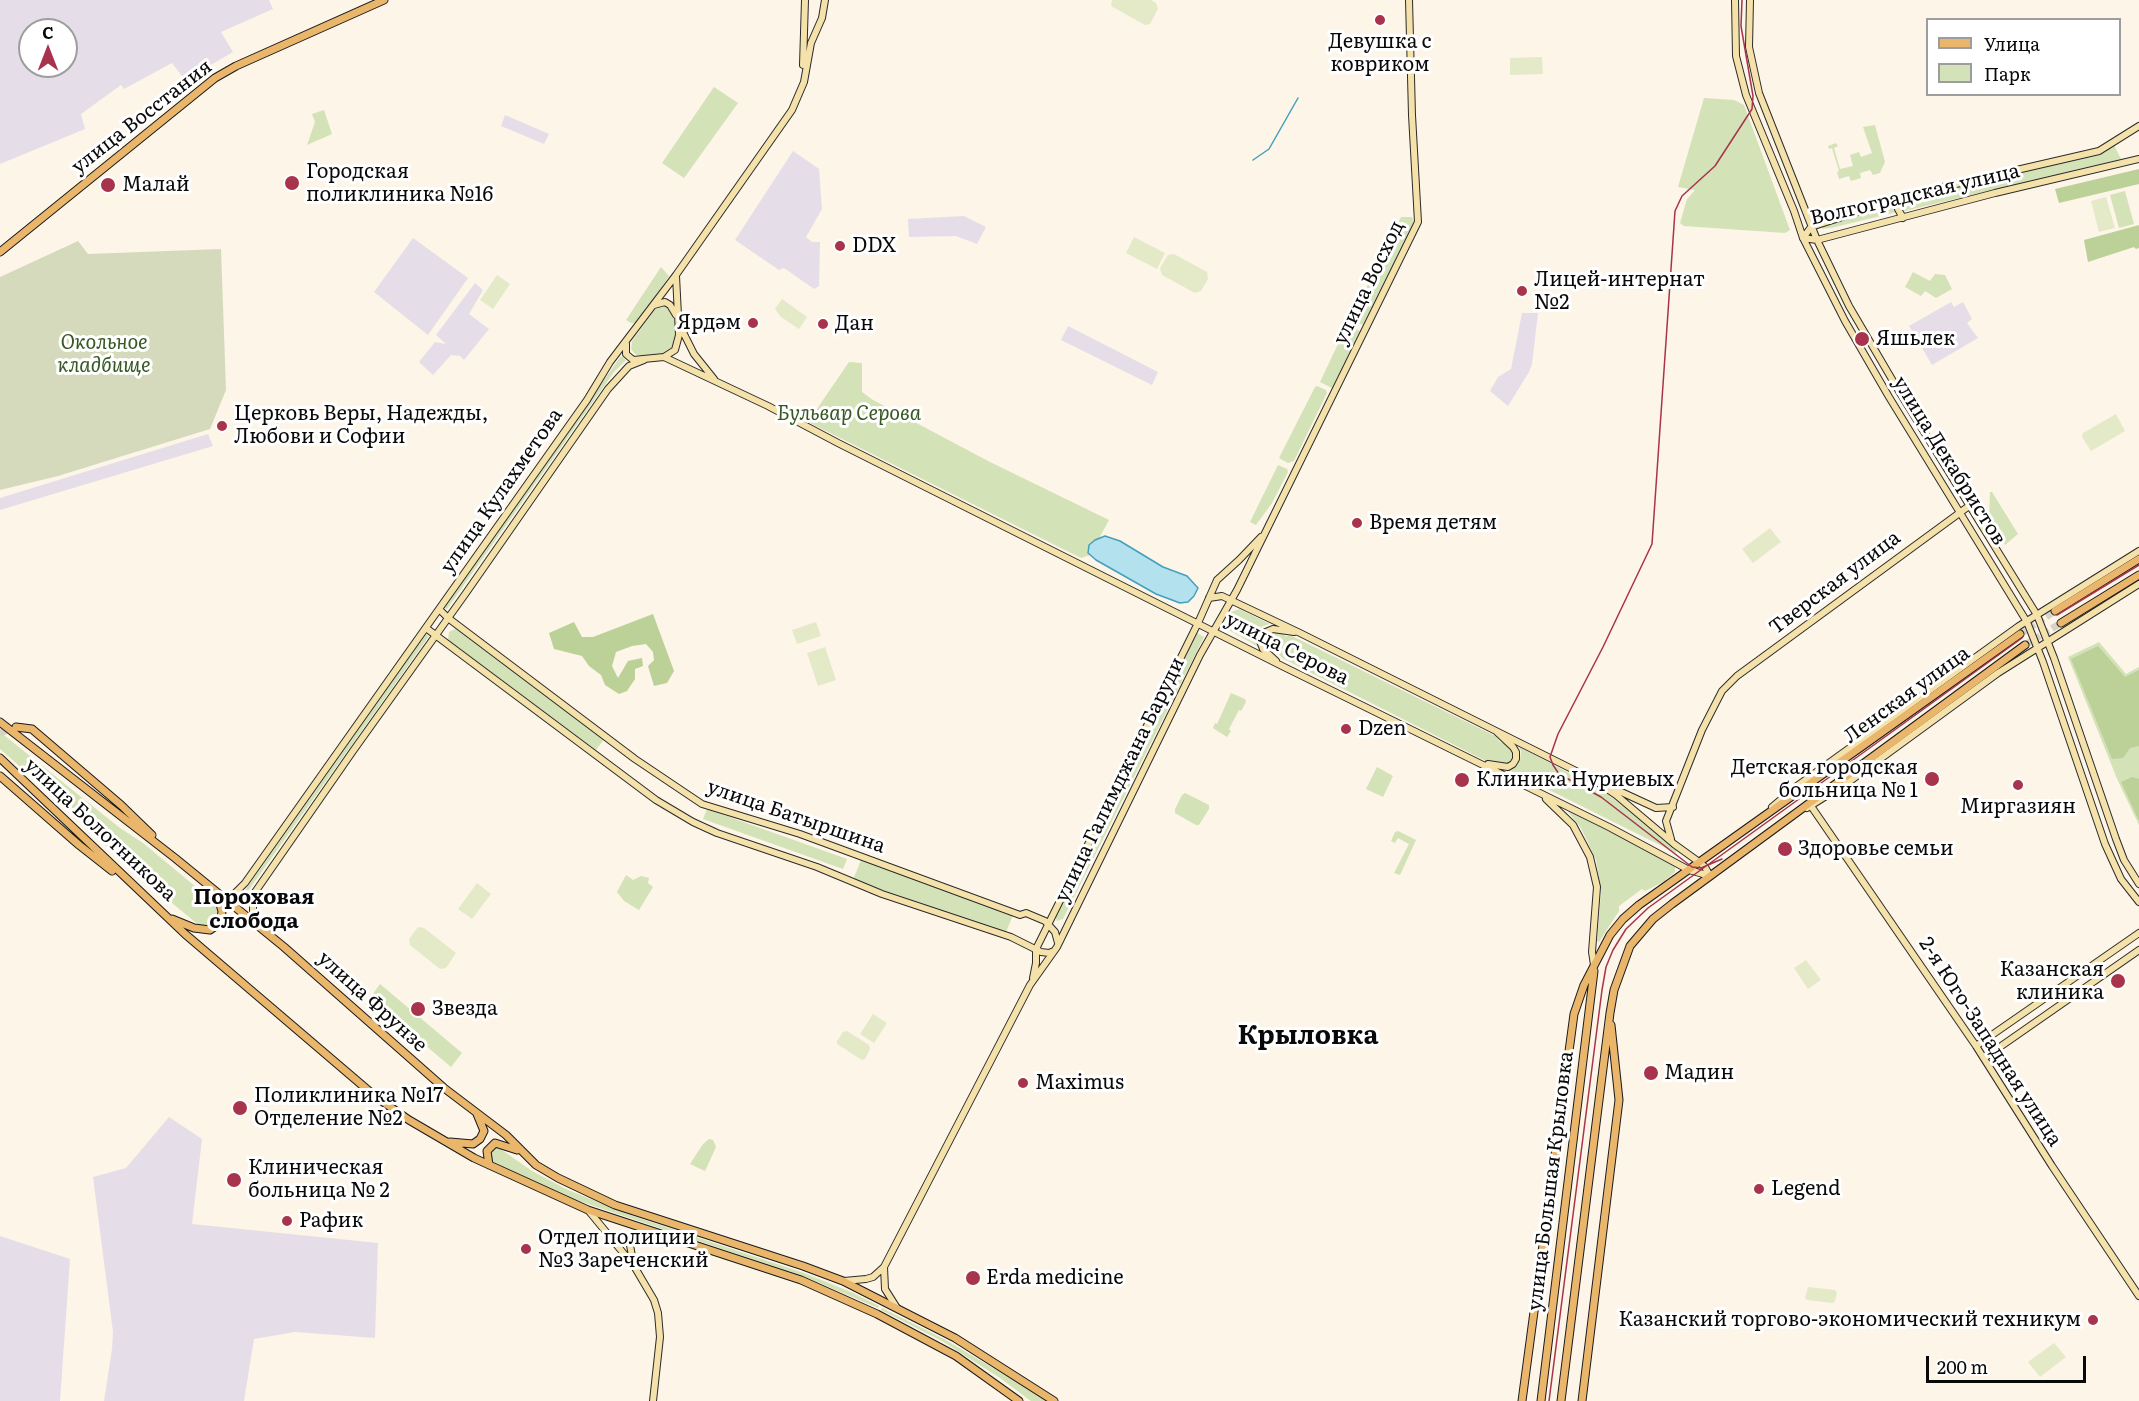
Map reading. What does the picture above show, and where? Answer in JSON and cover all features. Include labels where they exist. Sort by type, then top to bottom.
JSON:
[{"type":"main road","name":"улица Восстания","points":[[0,252],[215,78],[236,66],[384,0]]},
{"type":"main road","points":[[2055,611],[2139,559]]},
{"type":"main road","points":[[2061,623],[2139,575]]},
{"type":"main road","name":"Ленская улица","points":[[1522,1401],[1574,1014],[1584,985],[1610,935],[1623,919],[1699,862],[2020,634]]},
{"type":"main road","name":"Ленская улица","points":[[1620,969],[1630,946],[1653,919],[2025,645]]},
{"type":"main road","name":"улица Фрунзе","points":[[0,722],[253,921],[358,1010],[386,1039],[506,1135],[536,1165],[615,1205],[804,1266],[843,1281],[955,1338],[1054,1401]]},
{"type":"main road","points":[[16,727],[32,729],[125,808],[175,858]]},
{"type":"main road","name":"улица Болотникова","points":[[0,758],[185,934],[376,1097],[445,1141],[489,1165],[588,1210],[801,1280],[883,1317],[956,1356],[1019,1401]]},
{"type":"main road","points":[[0,776],[79,845],[142,895]]},
{"type":"main road","points":[[169,918],[194,928],[210,930],[217,925],[221,920],[222,911],[219,901],[206,885]]},
{"type":"main road","name":"улица Большая Крыловка","points":[[1541,1401],[1594,965]]},
{"type":"main road","name":"улица Большая Крыловка","points":[[1561,1401],[1610,1013],[1620,969]]},
{"type":"main road","points":[[1582,1401],[1619,1100],[1610,1013]]},
{"type":"main road","points":[[445,1141],[473,1143],[480,1138],[484,1131],[477,1113]]},
{"type":"main road","points":[[489,1165],[487,1151],[495,1143],[520,1151]]},
{"type":"street","name":"улица Кулахметова","points":[[801,92],[805,0]]},
{"type":"street","name":"улица Кулахметова","points":[[221,895],[233,895],[242,887],[440,609],[610,362],[676,275],[792,110],[801,92],[811,43],[822,18],[825,0]]},
{"type":"street","name":"улица Восход","points":[[1214,632],[1269,527],[1418,222],[1409,0]]},
{"type":"street","name":"улица Декабристов","points":[[1735,0],[1736,56],[1746,95],[1803,238],[1851,331],[2027,622],[2105,843],[2121,879],[2139,902]]},
{"type":"street","name":"улица Декабристов","points":[[1750,0],[1749,47],[1759,93],[1817,240],[1849,306],[1900,393],[2037,615],[2116,839],[2124,860],[2139,884]]},
{"type":"street","name":"Волгоградская улица","points":[[2139,126],[2099,151],[1917,193],[1901,200],[1811,226],[1803,238],[1817,240],[1995,193],[2139,159]]},
{"type":"street","points":[[1901,200],[1898,209],[1903,218]]},
{"type":"street","points":[[626,342],[625,349],[628,357],[633,360],[664,357],[675,350],[678,342],[676,275]]},
{"type":"street","points":[[654,305],[665,302],[673,309],[678,320]]},
{"type":"street","name":"улица Серова","points":[[678,320],[694,354],[714,380]]},
{"type":"street","name":"улица Серова","points":[[664,357],[1609,827],[1689,870],[1710,876]]},
{"type":"street","name":"улица Кулахметова","points":[[253,921],[253,896],[608,388],[629,366],[644,360]]},
{"type":"street","name":"Тверская улица","points":[[1672,807],[1702,730],[1722,691],[1745,671],[1969,506]]},
{"type":"street","name":"улица Восход","points":[[1198,623],[1217,580],[1269,527]]},
{"type":"street","points":[[1751,825],[1797,786],[2027,622],[2139,551]]},
{"type":"street","points":[[1798,812],[1850,781],[1949,708],[2048,641],[2139,584]]},
{"type":"street","name":"улица Серова","points":[[1209,598],[1222,596],[1495,729],[1594,780],[1656,808],[1672,807]]},
{"type":"street","name":"улица Батыршина","points":[[440,609],[448,618],[635,759],[702,804],[800,834],[1020,915],[1026,913],[1045,921],[1049,926]]},
{"type":"street","name":"улица Галимджана Баруди","points":[[1030,985],[1036,963],[1036,950],[1198,623]]},
{"type":"street","name":"улица Батыршина","points":[[426,628],[656,800],[693,822],[717,833],[817,867],[882,894],[1011,938],[1036,950]]},
{"type":"street","points":[[1284,667],[1263,649],[1260,641],[1261,634],[1273,629],[1300,633]]},
{"type":"street","name":"улица Галимджана Баруди","points":[[1030,985],[1056,947],[1200,655],[1214,632]]},
{"type":"street","points":[[1479,762],[1504,768],[1515,762],[1516,752],[1513,747],[1495,729]]},
{"type":"street","name":"улица Серова","points":[[1594,780],[1699,862],[1710,876]]},
{"type":"street","points":[[1541,794],[1573,825],[1590,857],[1597,887],[1592,952],[1594,965]]},
{"type":"street","name":"2-я Юго-Западная улица","points":[[1811,806],[1976,1046],[2139,1296]]},
{"type":"street","points":[[1672,807],[1666,821],[1666,828],[1672,842]]},
{"type":"street","points":[[1036,950],[1046,954],[1056,947],[1055,932],[1049,926]]},
{"type":"street","points":[[1976,1046],[2139,933]]},
{"type":"street","points":[[1984,1058],[2139,950]]},
{"type":"street","points":[[843,1281],[866,1279],[884,1267],[1030,985]]},
{"type":"street","points":[[2037,1003],[2045,1015]]},
{"type":"street","points":[[588,1210],[634,1266],[654,1300],[658,1313],[660,1337],[653,1401]]},
{"type":"street","points":[[634,1266],[630,1252],[630,1245],[634,1238],[639,1235],[661,1234]]},
{"type":"street","points":[[884,1267],[883,1284],[897,1308]]},
{"type":"shaded area","points":[[0,0],[269,0],[273,9],[221,32],[233,52],[185,80],[172,63],[124,89],[121,85],[81,114],[85,129],[0,164]]},
{"type":"shaded area","points":[[505,115],[549,134],[544,144],[501,126]]},
{"type":"shaded area","points":[[793,151],[819,169],[822,209],[806,237],[812,242],[820,242],[819,286],[814,289],[784,268],[779,270],[735,240]]},
{"type":"shaded area","points":[[964,216],[986,227],[977,244],[956,236],[909,237],[908,219]]},
{"type":"shaded area","points":[[413,238],[468,278],[428,335],[374,292]]},
{"type":"shaded area","points":[[475,283],[483,290],[469,314],[489,329],[464,360],[460,356],[451,355],[433,375],[419,362],[435,342],[446,344],[436,335]]},
{"type":"shaded area","points":[[1951,302],[1954,307],[1963,302],[1972,319],[1967,323],[1978,338],[1932,365],[1909,326]]},
{"type":"shaded area","points":[[1522,313],[1538,313],[1532,364],[1508,406],[1490,391],[1498,377],[1511,369]]},
{"type":"shaded area","points":[[1068,326],[1158,372],[1152,385],[1061,340]]},
{"type":"shaded area","points":[[208,434],[213,446],[0,510],[0,498]]},
{"type":"shaded area","points":[[169,1117],[202,1139],[192,1224],[378,1243],[375,1338],[295,1332],[254,1339],[244,1401],[104,1401],[113,1332],[93,1177],[126,1168]]},
{"type":"shaded area","points":[[0,1236],[70,1259],[60,1401],[0,1401]]},
{"type":"green space","points":[[1112,0],[1151,0],[1156,3],[1158,9],[1150,24],[1145,25],[1111,6]]},
{"type":"green space","points":[[1542,57],[1543,74],[1510,75],[1510,58]]},
{"type":"green space","points":[[714,87],[738,103],[684,178],[662,163]]},
{"type":"green space","points":[[1704,98],[1734,100],[1744,105],[1790,230],[1785,233],[1684,226],[1680,223],[1687,199],[1695,190],[1678,187]]},
{"type":"green space","points":[[324,110],[332,134],[307,145],[315,122],[312,114]]},
{"type":"green space","points":[[1875,125],[1885,162],[1880,173],[1873,175],[1870,170],[1860,173],[1861,178],[1851,181],[1849,176],[1839,179],[1832,148],[1829,149],[1828,146],[1836,143],[1838,146],[1834,148],[1840,169],[1853,166],[1850,155],[1859,152],[1861,157],[1872,153],[1863,127]]},
{"type":"green space","points":[[2114,145],[2121,159],[1905,211],[1901,209],[1903,201],[2094,155]]},
{"type":"green space","points":[[2139,169],[2139,184],[2059,203],[2055,189]]},
{"type":"green space","points":[[2125,191],[2134,224],[2119,228],[2110,195]]},
{"type":"green space","points":[[2106,197],[2115,228],[2099,232],[2091,201]]},
{"type":"green space","points":[[1894,204],[1894,210],[1897,212],[1822,229],[1823,224]]},
{"type":"green space","points":[[1401,217],[1412,217],[1414,223],[1363,325],[1351,319]]},
{"type":"green space","points":[[2139,225],[2139,248],[2134,247],[2088,262],[2084,240]]},
{"type":"green space","points":[[1134,237],[1165,253],[1157,269],[1126,253]]},
{"type":"green space","name":"Окольное кладбище","points":[[78,241],[88,254],[221,249],[226,390],[210,429],[58,476],[0,490],[0,277]]},
{"type":"green space","points":[[1174,254],[1207,272],[1208,279],[1201,291],[1195,293],[1162,275],[1160,268],[1168,255]]},
{"type":"green space","points":[[661,267],[669,276],[637,323],[631,323],[626,320]]},
{"type":"green space","points":[[1913,272],[1930,281],[1935,274],[1945,275],[1952,289],[1936,298],[1925,291],[1921,296],[1905,287]]},
{"type":"green space","points":[[497,275],[510,284],[493,309],[480,300]]},
{"type":"green space","points":[[782,299],[807,317],[799,329],[781,317],[775,309]]},
{"type":"green space","points":[[666,305],[671,310],[676,327],[677,335],[673,349],[661,355],[635,354],[631,349],[632,341],[657,307]]},
{"type":"green space","points":[[1347,325],[1360,331],[1332,388],[1320,382]]},
{"type":"green space","points":[[621,356],[626,360],[614,372],[447,609],[443,607]]},
{"type":"green space","name":"Бульвар Серова","points":[[849,362],[862,363],[862,392],[873,400],[990,462],[1109,520],[1090,555],[1081,558],[808,422]]},
{"type":"green space","points":[[1317,386],[1326,390],[1327,393],[1294,461],[1288,463],[1279,458]]},
{"type":"green space","points":[[2116,414],[2125,431],[2091,451],[2082,437],[2083,433]]},
{"type":"green space","points":[[1278,465],[1287,469],[1288,472],[1272,503],[1256,525],[1250,522]]},
{"type":"green space","points":[[1990,492],[2018,534],[2005,545],[1989,522]]},
{"type":"green space","points":[[1770,528],[1781,542],[1753,563],[1742,549]]},
{"type":"green space","points":[[1239,609],[1270,624],[1263,626],[1257,633],[1259,647],[1227,629],[1226,623],[1231,612]]},
{"type":"green space","points":[[653,614],[674,671],[667,683],[654,686],[648,666],[654,660],[653,652],[646,644],[616,652],[612,666],[618,678],[628,661],[642,658],[643,666],[635,669],[635,679],[627,691],[619,694],[605,685],[601,675],[589,666],[582,656],[554,649],[549,633],[574,622],[582,637],[593,637]]},
{"type":"green space","points":[[816,622],[821,636],[797,644],[792,630]]},
{"type":"green space","points":[[457,628],[605,738],[596,750],[448,640],[449,632]]},
{"type":"green space","points":[[1275,630],[1286,636],[1292,636],[1495,736],[1500,742],[1508,745],[1514,753],[1513,758],[1506,765],[1484,760],[1282,658],[1278,653],[1266,647],[1264,642],[1264,636]]},
{"type":"green space","points":[[1197,633],[1204,637],[1063,919],[1057,921],[1055,916]]},
{"type":"green space","points":[[426,634],[429,636],[243,898],[241,896]]},
{"type":"green space","points":[[2099,642],[2126,674],[2139,667],[2139,825],[2118,781],[2068,657]]},
{"type":"green space","points":[[2098,646],[2125,677],[2139,670],[2139,746],[2130,748],[2123,758],[2112,759],[2071,659]]},
{"type":"green space","points":[[825,647],[836,680],[818,686],[807,653]]},
{"type":"green space","points":[[1231,693],[1245,699],[1246,702],[1241,711],[1239,710],[1227,737],[1213,728]]},
{"type":"green space","points":[[0,732],[120,828],[143,843],[219,906],[216,923],[207,927],[200,926],[122,862],[76,816],[0,749]]},
{"type":"green space","points":[[1519,747],[1602,790],[1676,847],[1676,853],[1507,769],[1515,767],[1520,760]]},
{"type":"green space","points":[[1377,767],[1393,776],[1383,797],[1366,789]]},
{"type":"green space","points":[[2132,777],[2139,779],[2139,821],[2121,782]]},
{"type":"green space","points":[[1185,793],[1209,805],[1199,825],[1175,813]]},
{"type":"green space","points":[[707,809],[847,859],[843,869],[703,819]]},
{"type":"green space","points":[[1566,809],[1675,865],[1675,872],[1663,882],[1645,891],[1642,889],[1619,906],[1619,911],[1599,942],[1597,941],[1601,892],[1596,860],[1581,828]]},
{"type":"green space","points":[[1398,831],[1416,840],[1400,875],[1394,873],[1409,844],[1398,838],[1395,843],[1391,841],[1395,832]]},
{"type":"green space","points":[[861,860],[1013,915],[1006,932],[853,880]]},
{"type":"green space","points":[[626,875],[633,880],[641,876],[649,878],[648,883],[653,887],[639,910],[624,901],[617,892]]},
{"type":"green space","points":[[477,883],[491,894],[472,919],[458,909]]},
{"type":"green space","points":[[418,927],[424,928],[456,953],[446,968],[440,969],[410,945],[409,939]]},
{"type":"green space","points":[[1806,960],[1821,980],[1808,989],[1794,968]]},
{"type":"green space","points":[[380,984],[462,1053],[451,1067],[370,998]]},
{"type":"green space","points":[[873,1014],[887,1023],[874,1043],[860,1034]]},
{"type":"green space","points":[[847,1031],[869,1045],[870,1049],[865,1059],[862,1060],[837,1044],[843,1032]]},
{"type":"green space","points":[[709,1139],[713,1140],[716,1147],[705,1171],[690,1164]]},
{"type":"green space","points":[[495,1147],[532,1171],[568,1190],[636,1217],[804,1273],[879,1306],[878,1308],[803,1276],[567,1197],[492,1161],[489,1158],[490,1151]]},
{"type":"green space","points":[[1808,1287],[1835,1290],[1837,1293],[1835,1301],[1833,1303],[1807,1300],[1805,1298]]},
{"type":"green space","points":[[882,1308],[944,1339],[1049,1401],[1031,1401],[942,1341],[881,1310]]},
{"type":"green space","points":[[2054,1343],[2066,1357],[2040,1377],[2028,1362]]},
{"type":"water","points":[[1105,536],[1120,541],[1163,567],[1187,576],[1198,588],[1194,596],[1188,602],[1180,603],[1156,594],[1096,560],[1088,553],[1089,545]]},
{"type":"waterway","points":[[1253,160],[1269,149],[1298,98]]},
{"type":"tunnel","points":[[2020,634],[2055,611]]},
{"type":"tunnel","points":[[2025,645],[2061,623]]},
{"type":"tunnel","points":[[0,733],[13,728]]},
{"type":"tram line","points":[[1722,859],[1701,868],[1692,867],[1601,797],[1559,774],[1550,757],[1558,734],[1652,544],[1675,211],[1682,196],[1715,166],[1752,109],[1753,96],[1741,26],[1742,0]]},
{"type":"tram line","points":[[2057,615],[2139,565]]},
{"type":"tram line","points":[[1549,1401],[1602,990],[1606,967],[1626,929],[1648,908],[2022,638]]},
{"type":"place","name":"Девушка с ковриком","points":[[1380,20]]},
{"type":"place","name":"Городская поликлиника №16","points":[[292,183]]},
{"type":"place","name":"Малай","points":[[108,185]]},
{"type":"place","name":"DDX","points":[[840,246]]},
{"type":"place","name":"Лицей-интернат №2","points":[[1522,291]]},
{"type":"place","name":"Ярдәм","points":[[753,323]]},
{"type":"place","name":"Дан","points":[[823,324]]},
{"type":"place","name":"Яшьлек","points":[[1862,339]]},
{"type":"place","name":"Церковь Веры, Надежды, Любови и Софии","points":[[222,426]]},
{"type":"place","name":"Время детям","points":[[1357,523]]},
{"type":"place","name":"Dzen","points":[[1346,729]]},
{"type":"place","name":"Детская городская больница № 1","points":[[1932,779]]},
{"type":"place","name":"Клиника Нуриевых","points":[[1462,780]]},
{"type":"place","name":"Миргазиян","points":[[2018,785]]},
{"type":"place","name":"Здоровье семьи","points":[[1785,849]]},
{"type":"place","name":"Казанская клиника","points":[[2118,981]]},
{"type":"place","name":"Звезда","points":[[418,1009]]},
{"type":"place","name":"Мадин","points":[[1651,1073]]},
{"type":"place","name":"Maximus","points":[[1023,1083]]},
{"type":"place","name":"Поликлиника №17 Отделение №2","points":[[240,1108]]},
{"type":"place","name":"Клиническая больница № 2","points":[[234,1180]]},
{"type":"place","name":"Legend","points":[[1759,1189]]},
{"type":"place","name":"Рафик","points":[[287,1221]]},
{"type":"place","name":"Отдел полиции №3 Зареченский","points":[[526,1249]]},
{"type":"place","name":"Erda medicine","points":[[973,1278]]},
{"type":"place","name":"Казанский торгово-экономический техникум","points":[[2093,1320]]},
{"type":"district","name":"Пороховая слобода","points":[[254,910]]},
{"type":"district","name":"Крыловка","points":[[1308,1036]]}]
